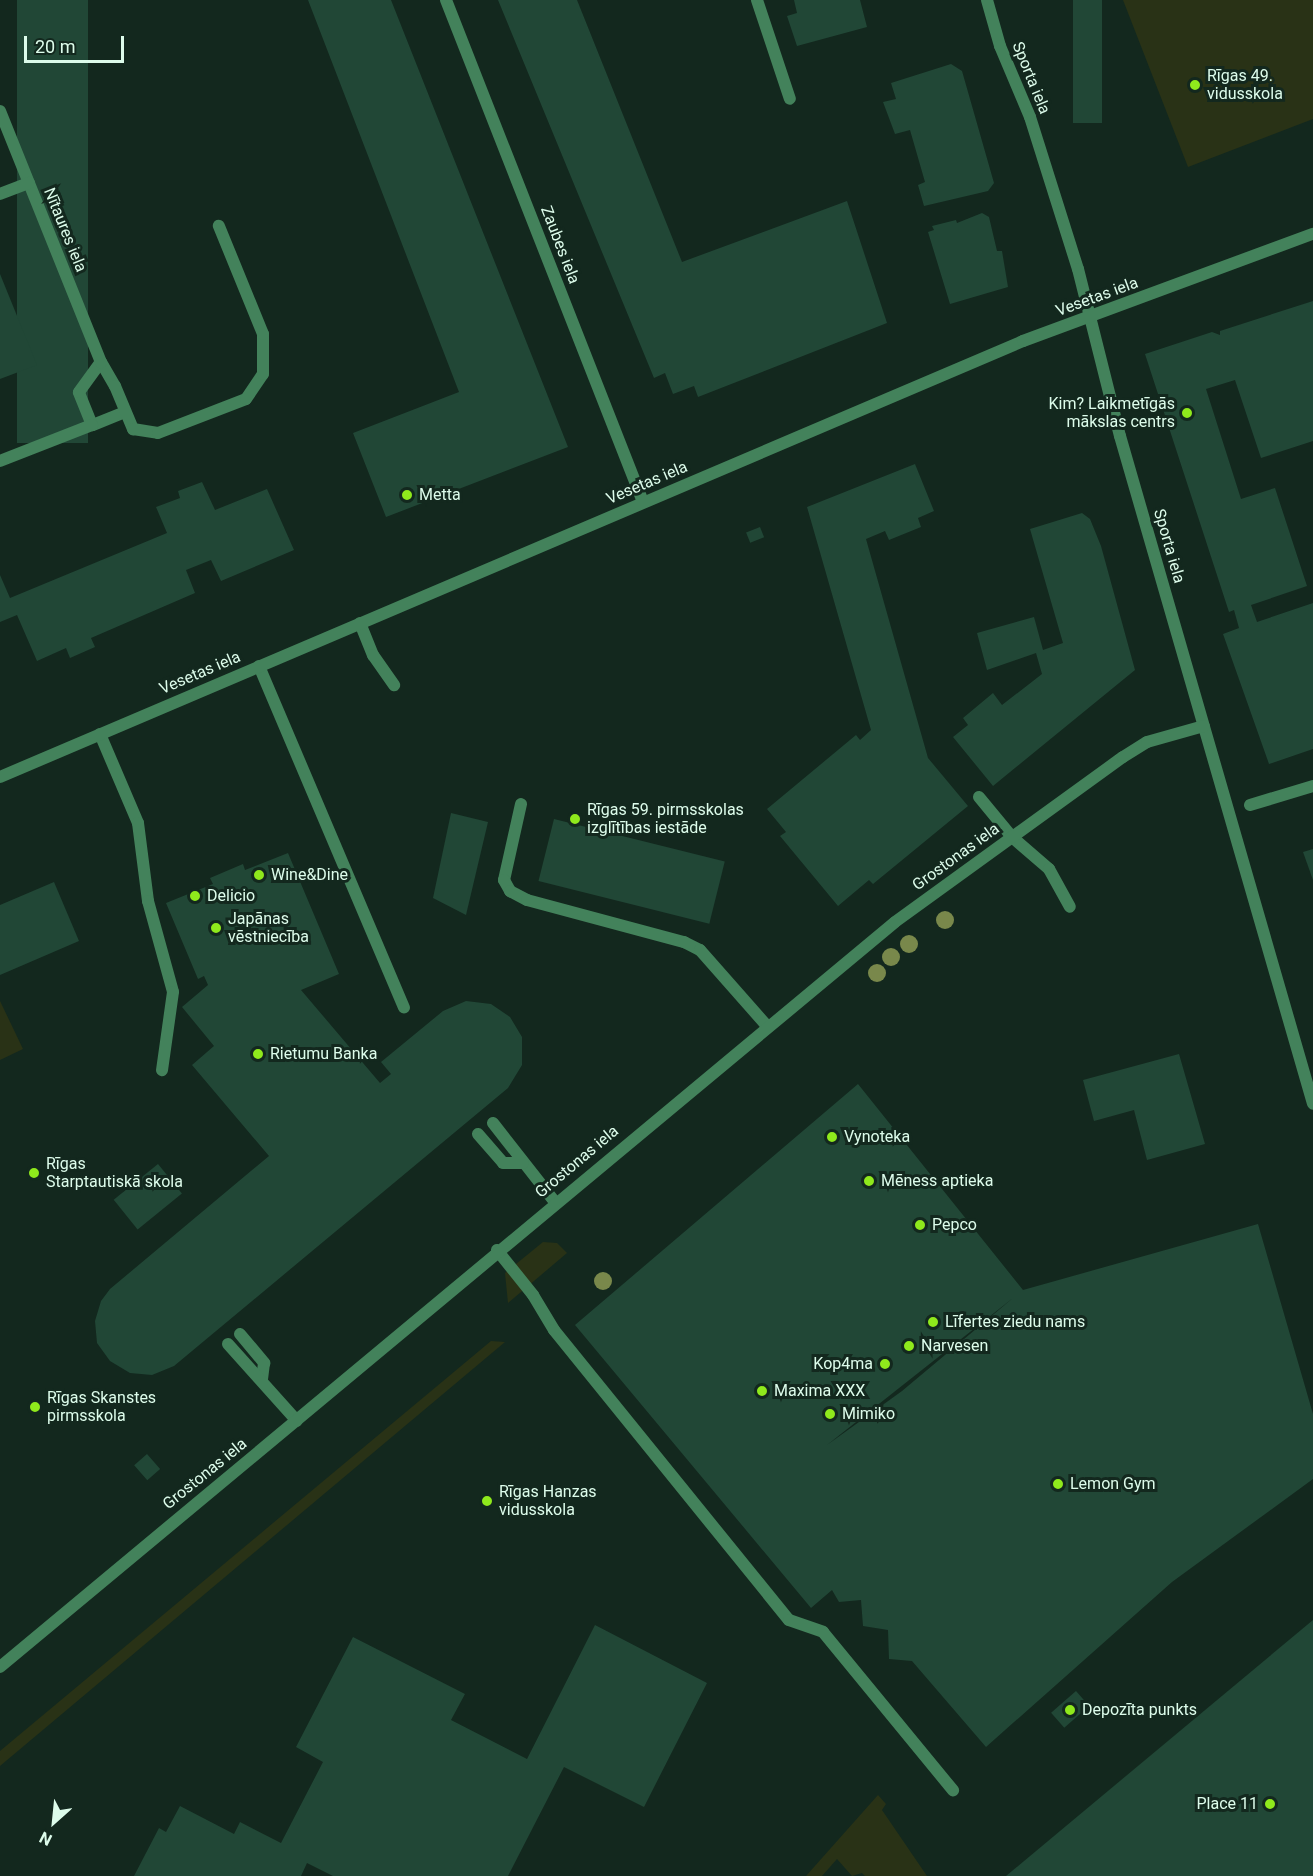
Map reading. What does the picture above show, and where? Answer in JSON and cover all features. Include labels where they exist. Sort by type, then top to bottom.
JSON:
[{"type":"street","name":"Zaubes iela","points":[[446,0],[643,502]]},
{"type":"street","points":[[757,0],[790,99]]},
{"type":"street","name":"Sporta iela","points":[[987,0],[1000,46],[1030,117],[1078,269],[1088,319],[1313,1104]]},
{"type":"street","name":"Nītaures iela","points":[[0,111],[101,362],[133,429],[158,434],[170,431],[246,399],[263,374],[263,334],[219,226]]},
{"type":"street","points":[[0,194],[29,183]]},
{"type":"street","name":"Vesetas iela","points":[[0,777],[1023,341],[1088,319],[1313,234]]},
{"type":"street","points":[[92,425],[79,392],[101,362]]},
{"type":"street","points":[[0,461],[125,412]]},
{"type":"street","points":[[360,623],[374,655],[394,685]]},
{"type":"street","points":[[259,666],[404,1007]]},
{"type":"street","name":"Grostonas iela","points":[[0,1667],[297,1421],[497,1250],[895,922],[1090,778],[1147,742],[1204,726]]},
{"type":"street","points":[[100,734],[138,823],[148,901],[173,992],[162,1070]]},
{"type":"street","points":[[1250,805],[1313,786]]},
{"type":"street","points":[[979,797],[1012,837],[1049,868],[1070,907]]},
{"type":"street","points":[[521,804],[504,880],[510,891],[527,900],[684,942],[700,950],[767,1026]]},
{"type":"street","points":[[493,1122],[555,1202]]},
{"type":"street","points":[[478,1134],[503,1163],[523,1163]]},
{"type":"street","points":[[497,1250],[533,1295],[554,1330],[789,1620],[823,1632],[953,1790]]},
{"type":"street","points":[[240,1334],[264,1363],[262,1379]]},
{"type":"street","points":[[228,1344],[252,1373],[262,1379],[297,1421]]},
{"type":"green space","points":[[1123,0],[1313,0],[1313,119],[1188,167]]},
{"type":"green space","points":[[0,1001],[23,1049],[0,1060]]},
{"type":"green space","points":[[543,1242],[557,1243],[567,1253],[508,1303],[505,1273]]},
{"type":"green space","points":[[491,1341],[505,1342],[0,1766],[0,1751]]},
{"type":"green space","points":[[878,1795],[886,1804],[882,1810],[927,1876],[865,1876],[862,1873],[852,1876],[837,1859],[822,1876],[806,1876]]},
{"type":"building","points":[[17,0],[88,0],[88,443],[17,443]]},
{"type":"building","points":[[308,0],[391,0],[568,447],[386,517],[353,433],[459,392]]},
{"type":"building","points":[[498,0],[577,0],[682,262],[847,201],[887,323],[698,397],[694,386],[673,394],[665,373],[654,378]]},
{"type":"building","points":[[794,0],[860,0],[867,27],[797,46],[787,16],[797,13]]},
{"type":"building","points":[[1073,0],[1102,0],[1102,123],[1073,123]]},
{"type":"building","points":[[951,64],[962,71],[994,183],[988,191],[924,206],[918,185],[925,182],[910,130],[895,134],[883,102],[896,99],[891,83]]},
{"type":"building","points":[[982,213],[989,217],[997,251],[1002,251],[1008,287],[950,304],[928,232],[934,230],[932,226],[956,220],[957,223]]},
{"type":"building","points":[[0,274],[37,365],[0,379]]},
{"type":"building","points":[[1313,301],[1313,441],[1261,458],[1235,380],[1206,389],[1241,499],[1275,488],[1307,586],[1251,605],[1257,622],[1313,603],[1313,749],[1269,764],[1223,634],[1239,628],[1234,610],[1229,612],[1145,354],[1212,332],[1220,335],[1220,331]]},
{"type":"building","points":[[915,464],[934,511],[918,518],[921,527],[889,540],[885,531],[866,539],[928,758],[968,806],[873,884],[869,880],[838,906],[780,836],[786,832],[767,809],[856,735],[860,740],[871,730],[807,507]]},
{"type":"building","points":[[202,482],[215,510],[267,489],[294,550],[221,581],[211,560],[186,570],[195,593],[91,638],[95,647],[70,658],[66,648],[37,661],[17,615],[0,622],[0,575],[10,598],[167,533],[156,507],[180,498],[178,491]]},
{"type":"building","points":[[1082,513],[1090,519],[1101,546],[1135,670],[993,786],[953,737],[968,725],[963,718],[993,693],[1002,705],[1042,674],[1036,653],[987,670],[977,633],[1034,617],[1043,650],[1063,643],[1030,529]]},
{"type":"building","points":[[760,527],[764,537],[750,543],[746,533]]},
{"type":"building","points":[[451,813],[488,822],[466,915],[433,898]]},
{"type":"building","points":[[554,819],[725,862],[709,924],[539,881]]},
{"type":"building","points":[[1313,849],[1313,880],[1303,852]]},
{"type":"building","points":[[288,853],[339,974],[301,990],[380,1083],[391,1074],[381,1062],[443,1011],[466,1001],[491,1004],[510,1017],[522,1037],[522,1065],[508,1088],[174,1366],[152,1375],[130,1373],[110,1361],[97,1343],[95,1321],[101,1301],[110,1289],[269,1156],[192,1065],[214,1046],[182,1007],[208,985],[204,976],[198,979],[166,903],[213,884],[210,878],[243,864],[245,870]]},
{"type":"building","points":[[54,882],[79,941],[0,975],[0,905]]},
{"type":"building","points":[[1179,1054],[1205,1144],[1147,1160],[1134,1110],[1094,1121],[1083,1080]]},
{"type":"building","points":[[858,1084],[1023,1290],[1258,1224],[1313,1414],[1313,1479],[1172,1582],[986,1747],[912,1661],[889,1659],[888,1630],[863,1626],[861,1600],[839,1602],[832,1590],[811,1608],[575,1325]],"holes":[[[1013,1298],[902,1391],[827,1445]]]},
{"type":"building","points":[[158,1164],[182,1194],[138,1229],[114,1200]]},
{"type":"building","points":[[147,1454],[160,1469],[147,1480],[134,1465]]},
{"type":"building","name":"Place 11","points":[[1313,1620],[1313,1876],[1006,1876],[1295,1635]]},
{"type":"building","points":[[595,1625],[707,1683],[644,1807],[564,1767],[508,1876],[333,1876],[307,1863],[301,1876],[134,1876],[159,1828],[166,1832],[180,1806],[234,1834],[240,1822],[281,1843],[323,1762],[296,1747],[353,1637],[465,1694],[451,1720],[527,1759]]},
{"type":"building","name":"Depozīta punkts","points":[[1076,1691],[1089,1706],[1064,1728],[1051,1713]]},
{"type":"place","name":"Rīgas 49. vidusskola","points":[[1195,85]]},
{"type":"place","name":"Kim? Laikmetīgās mākslas centrs","points":[[1187,413]]},
{"type":"place","name":"Metta","points":[[407,495]]},
{"type":"place","name":"Rīgas 59. pirmsskolas izglītības iestāde","points":[[575,819]]},
{"type":"place","name":"Wine&Dine","points":[[259,875]]},
{"type":"place","name":"Delicio","points":[[195,896]]},
{"type":"place","name":"Japānas vēstniecība","points":[[216,928]]},
{"type":"place","name":"Rietumu Banka","points":[[258,1054]]},
{"type":"place","name":"Vynoteka","points":[[832,1137]]},
{"type":"place","name":"Rīgas Starptautiskā skola","points":[[34,1173]]},
{"type":"place","name":"Mēness aptieka","points":[[869,1181]]},
{"type":"place","name":"Pepco","points":[[920,1225]]},
{"type":"place","name":"Līfertes ziedu nams","points":[[933,1322]]},
{"type":"place","name":"Narvesen","points":[[909,1346]]},
{"type":"place","name":"Kop4ma","points":[[885,1364]]},
{"type":"place","name":"Maxima XXX","points":[[762,1391]]},
{"type":"place","name":"Rīgas Skanstes pirmsskola","points":[[35,1407]]},
{"type":"place","name":"Mimiko","points":[[830,1414]]},
{"type":"place","name":"Lemon Gym","points":[[1058,1484]]},
{"type":"place","name":"Rīgas Hanzas vidusskola","points":[[487,1501]]},
{"type":"place","name":"Depozīta punkts","points":[[1070,1710]]},
{"type":"place","name":"Place 11","points":[[1270,1804]]}]
